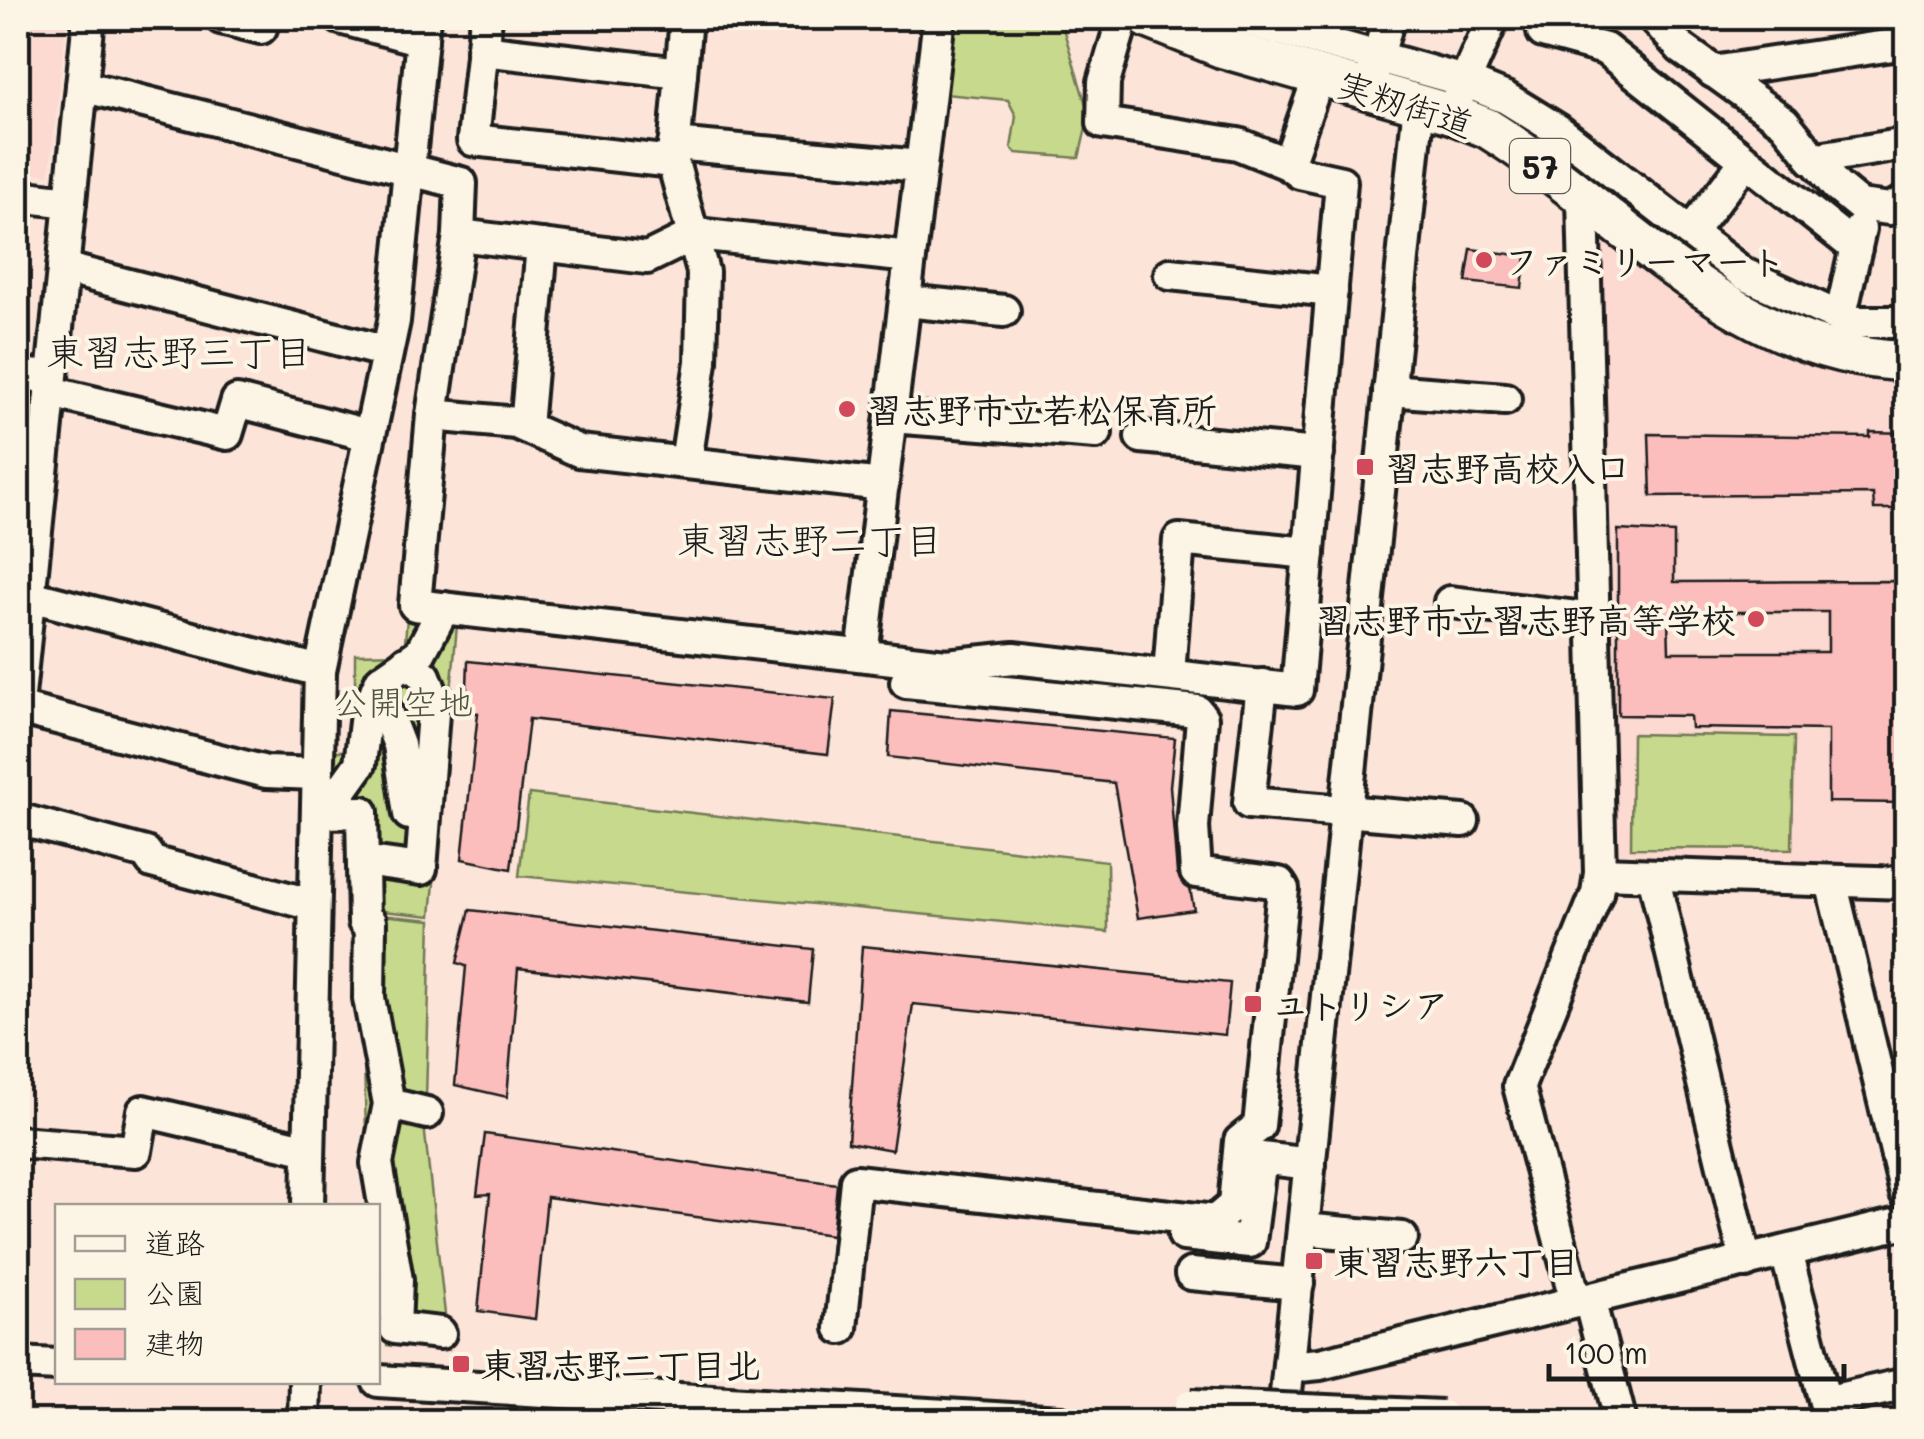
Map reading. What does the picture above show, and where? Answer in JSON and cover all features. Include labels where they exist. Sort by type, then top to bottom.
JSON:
[{"type":"main road","name":"実籾街道","points":[[1147,18],[1222,48],[1300,49],[1445,100],[1514,145],[1707,290],[1776,332],[1858,357],[1906,360]]},
{"type":"street","points":[[88,18],[18,707],[266,772],[316,774]]},
{"type":"street","points":[[221,18],[261,28],[264,18]]},
{"type":"street","points":[[308,1204],[320,671],[394,321],[424,29],[340,18]]},
{"type":"street","points":[[486,18],[473,140],[921,166]]},
{"type":"street","points":[[686,18],[674,153],[703,272],[700,362],[686,462]]},
{"type":"street","points":[[862,655],[939,18]]},
{"type":"street","points":[[82,86],[460,184],[459,235],[432,415],[416,605],[946,665],[1014,658],[1297,690],[1342,182],[1300,174],[1288,164],[1238,144],[1103,123],[1104,82],[1124,18]]},
{"type":"street","points":[[1239,18],[1300,49],[1288,164]]},
{"type":"street","points":[[1389,18],[1373,74],[1445,100],[1506,98],[1558,130],[1744,274],[1840,320],[1906,322]]},
{"type":"street","points":[[1282,1422],[1389,390],[1445,100],[1493,18]]},
{"type":"street","points":[[1544,18],[1542,32],[1604,48],[1856,248]]},
{"type":"street","points":[[1654,18],[1681,48],[1784,122],[1836,186],[1866,206],[1890,209],[1906,200]]},
{"type":"street","points":[[1713,72],[1906,43]]},
{"type":"street","points":[[482,50],[681,73]]},
{"type":"street","points":[[1812,159],[1906,144]]},
{"type":"street","points":[[1690,232],[1746,162]]},
{"type":"street","points":[[18,196],[70,202]]},
{"type":"street","points":[[1583,199],[1600,873],[1596,893],[1519,1086],[1621,1422]]},
{"type":"street","points":[[1840,320],[1866,206]]},
{"type":"street","points":[[459,235],[648,258],[696,234],[910,257]]},
{"type":"street","points":[[526,427],[542,245]]},
{"type":"street","points":[[63,268],[387,352]]},
{"type":"street","points":[[1170,274],[1332,291]]},
{"type":"street","points":[[905,302],[1004,312]]},
{"type":"street","points":[[18,374],[228,434],[237,401],[368,435]]},
{"type":"street","points":[[1389,390],[1505,399]]},
{"type":"street","points":[[432,415],[526,427],[579,452],[883,484]]},
{"type":"street","points":[[891,417],[1096,433]]},
{"type":"street","points":[[1141,438],[1318,454]]},
{"type":"street","points":[[1169,675],[1179,540],[1309,552]]},
{"type":"street","points":[[30,596],[320,671]]},
{"type":"street","points":[[1450,602],[1594,620]]},
{"type":"street","points":[[440,1333],[395,1328],[397,1280],[378,1164],[410,1108],[370,998],[370,922],[364,922],[362,812],[326,813],[360,764],[366,714],[386,674],[420,653],[444,608]]},
{"type":"street","points":[[363,861],[421,869],[434,700],[424,676],[406,662]]},
{"type":"street","points":[[841,1328],[856,1181],[1214,1221],[1234,1205],[1240,1141],[1258,1126],[1274,980],[1283,889],[1279,884],[1196,872],[1193,827],[1202,718],[1197,711],[906,682]]},
{"type":"street","points":[[1262,685],[1250,803],[1463,820]]},
{"type":"street","points":[[378,688],[392,718],[409,795],[404,866]]},
{"type":"street","points":[[18,819],[146,853],[152,862],[314,905]]},
{"type":"street","points":[[1600,873],[1906,883]]},
{"type":"street","points":[[1653,876],[1746,1262]]},
{"type":"street","points":[[1831,881],[1906,1194]]},
{"type":"street","points":[[1274,980],[1329,984]]},
{"type":"street","points":[[1262,1087],[1318,1093]]},
{"type":"street","points":[[18,1142],[136,1151],[143,1111],[309,1150]]},
{"type":"street","points":[[997,1217],[1250,1242],[1261,1158],[1310,1164]]},
{"type":"street","points":[[1289,1366],[1320,1364],[1906,1222]]},
{"type":"street","points":[[1303,1228],[1402,1238]]},
{"type":"street","points":[[1786,1252],[1825,1402],[1906,1384]]},
{"type":"street","points":[[1191,1274],[1298,1284]]},
{"type":"street","points":[[18,1363],[55,1364]]},
{"type":"street","points":[[380,1381],[1061,1422]]},
{"type":"street","points":[[304,1422],[305,1384]]},
{"type":"street","points":[[1190,1405],[1442,1416]]},
{"type":"shaded area","points":[[18,18],[67,18],[49,175],[18,171]]},
{"type":"shaded area","name":"習志野市立習志野高等学校","points":[[1597,225],[1774,356],[1869,379],[1906,379],[1906,868],[1610,860]]},
{"type":"shaded area","points":[[18,386],[36,388],[18,565]]},
{"type":"green space","points":[[955,18],[1060,18],[1089,115],[1079,158],[1016,153],[1011,148],[1016,116],[1008,100],[944,94]]},
{"type":"green space","name":"公開空地","points":[[407,618],[457,625],[431,916],[373,910],[375,802],[323,803],[323,751],[355,751],[355,654],[404,653]]},
{"type":"green space","points":[[1632,734],[1794,737],[1792,849],[1631,848]]},
{"type":"green space","points":[[529,794],[1107,861],[1108,932],[519,876]]},
{"type":"green space","points":[[370,914],[431,920],[425,1134],[449,1350],[387,1345],[380,1280],[380,1204],[367,1169],[361,954]]},
{"type":"building","points":[[1471,249],[1526,256],[1522,288],[1466,282]]},
{"type":"building","points":[[1870,432],[1906,433],[1906,509],[1874,509],[1873,494],[1651,496],[1649,434],[1870,437]]},
{"type":"building","points":[[1618,530],[1674,533],[1674,582],[1904,581],[1906,803],[1828,802],[1828,730],[1691,728],[1690,716],[1618,715]],"holes":[[[1673,612],[1828,612],[1828,652],[1669,652],[1668,619],[1673,619]]]},
{"type":"building","points":[[468,661],[835,699],[828,754],[529,719],[511,869],[462,859],[478,713],[466,712]]},
{"type":"building","points":[[891,711],[1175,738],[1170,786],[1177,873],[1190,889],[1194,910],[1138,918],[1114,783],[888,757]]},
{"type":"building","points":[[470,910],[813,949],[808,1002],[518,968],[507,1097],[455,1085],[466,966],[457,963]]},
{"type":"building","points":[[862,946],[1230,983],[1225,1035],[913,1004],[892,1150],[848,1142]]},
{"type":"building","points":[[485,1134],[837,1184],[832,1235],[547,1197],[535,1319],[478,1311],[490,1194],[477,1195]]},
{"type":"place","name":"ファミリーマート","points":[[1484,260]]},
{"type":"place","name":"習志野市立若松保育所","points":[[847,409]]},
{"type":"place","name":"習志野高校入口","points":[[1365,467]]},
{"type":"place","name":"習志野市立習志野高等学校","points":[[1756,619]]},
{"type":"place","name":"ユトリシア","points":[[1253,1004]]},
{"type":"place","name":"東習志野六丁目","points":[[1314,1261]]},
{"type":"place","name":"東習志野二丁目北","points":[[461,1364]]},
{"type":"district","name":"東習志野三丁目","points":[[179,351]]},
{"type":"district","name":"東習志野二丁目","points":[[810,539]]}]
